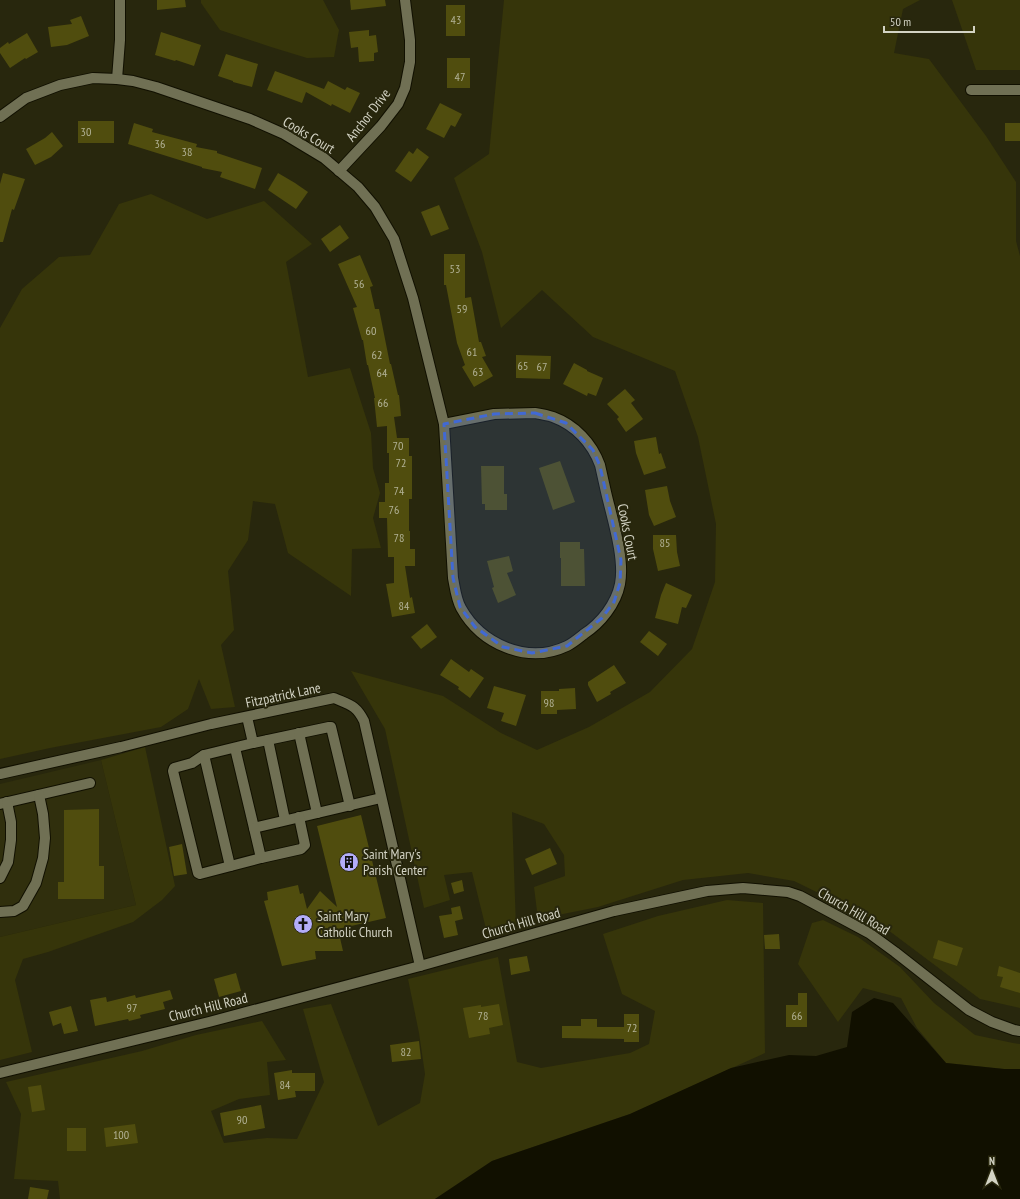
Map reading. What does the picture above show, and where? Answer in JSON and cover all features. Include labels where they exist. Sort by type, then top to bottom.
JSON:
[{"type":"street","points":[[117,79],[120,40],[120,0]]},
{"type":"street","name":"Anchor Drive","points":[[340,171],[381,126],[398,104],[405,88],[410,62],[410,40],[406,0]]},
{"type":"street","name":"Cooks Court","points":[[0,117],[26,98],[60,85],[93,78],[132,81],[156,87],[250,119],[284,134],[324,158],[358,187],[375,207],[394,239],[413,298],[444,424],[453,578],[456,596],[460,607],[475,627],[489,639],[503,646],[532,653],[549,652],[567,646],[593,628],[602,618],[614,602],[620,584],[621,560],[600,466],[593,450],[577,431],[566,423],[552,417],[535,413],[494,414],[444,424]]},
{"type":"street","points":[[971,90],[1020,90]]},
{"type":"street","name":"Fitzpatrick Lane","points":[[0,774],[121,747],[211,724],[334,698],[354,706],[364,721],[420,966]]},
{"type":"street","points":[[247,717],[253,743]]},
{"type":"street","points":[[299,817],[304,841],[303,848],[200,874],[198,873],[173,771],[174,768],[192,763],[204,756],[253,743],[331,727],[350,806]]},
{"type":"street","points":[[299,733],[317,813]]},
{"type":"street","points":[[268,740],[285,820]]},
{"type":"street","points":[[235,748],[262,858]]},
{"type":"street","points":[[204,756],[230,866]]},
{"type":"street","points":[[0,878],[8,862],[11,840],[11,822],[3,803],[90,783]]},
{"type":"street","points":[[0,912],[14,911],[23,906],[36,883],[43,858],[45,838],[43,814],[39,795]]},
{"type":"street","points":[[254,828],[381,798]]},
{"type":"street","name":"Church Hill Road","points":[[0,1074],[209,1022],[420,966],[614,911],[707,891],[743,888],[788,892],[800,896],[869,933],[969,1010],[992,1022],[1020,1031]]},
{"type":"highlighted area","points":[[535,413],[566,423],[593,450],[600,466],[621,560],[620,583],[614,602],[602,618],[567,646],[532,653],[503,647],[475,627],[460,607],[453,578],[444,424],[494,414]]},
{"type":"shaded area","points":[[201,0],[323,0],[339,30],[334,57],[307,58],[220,30],[201,3]]},
{"type":"shaded area","points":[[504,0],[920,0],[903,9],[894,53],[929,59],[986,136],[1016,182],[1016,241],[1020,256],[1020,1008],[980,999],[876,921],[794,881],[748,873],[683,880],[598,907],[538,919],[534,887],[565,876],[564,855],[544,824],[512,812],[516,928],[488,937],[472,872],[444,875],[450,900],[424,908],[385,729],[351,671],[443,696],[501,733],[537,750],[589,727],[650,692],[692,649],[715,582],[716,524],[698,437],[675,371],[593,337],[542,290],[501,328],[482,252],[454,178],[489,154]]},
{"type":"shaded area","points":[[952,0],[1020,0],[1020,70],[976,70]]},
{"type":"shaded area","points":[[151,194],[207,219],[264,201],[312,244],[286,262],[308,377],[350,368],[371,433],[373,468],[380,493],[373,518],[381,548],[352,549],[351,596],[288,553],[275,504],[253,501],[248,540],[228,571],[234,630],[221,645],[235,707],[211,709],[199,679],[188,709],[161,727],[0,759],[0,328],[22,289],[59,257],[90,255],[119,204]]},
{"type":"shaded area","points":[[145,747],[175,886],[162,900],[133,922],[48,952],[23,959],[15,980],[32,1052],[0,1060],[0,937],[136,905],[101,760]]},
{"type":"shaded area","points":[[101,760],[136,905],[0,937],[0,784]]},
{"type":"shaded area","points":[[727,900],[763,903],[765,1053],[630,1114],[492,1161],[435,1199],[60,1199],[58,1181],[14,1179],[21,1114],[6,1082],[142,1051],[196,1035],[262,1021],[286,1060],[267,1062],[270,1095],[239,1099],[211,1111],[224,1143],[267,1138],[297,1139],[324,1082],[303,1009],[331,1004],[378,1126],[420,1103],[425,1074],[419,1033],[408,979],[498,957],[517,1062],[541,1068],[630,1053],[649,1044],[655,1011],[622,994],[603,934],[658,916]]},
{"type":"shaded area","points":[[823,920],[858,937],[900,967],[934,1003],[975,1035],[1020,1044],[1020,1069],[1004,1069],[946,1063],[917,1028],[901,998],[863,988],[838,1022],[798,964],[812,923]]},
{"type":"shaded area","points":[[874,998],[893,1003],[946,1063],[1004,1069],[1020,1069],[1020,1199],[435,1199],[492,1161],[630,1114],[731,1068],[789,1055],[816,1056],[847,1047],[852,1012]]},
{"type":"building","points":[[157,0],[185,0],[186,7],[157,10]]},
{"type":"building","points":[[350,0],[385,0],[386,6],[351,10]]},
{"type":"building","points":[[446,5],[465,5],[465,36],[446,36]]},
{"type":"building","points":[[81,16],[89,36],[67,45],[51,47],[48,27],[72,24],[70,20]]},
{"type":"building","points":[[369,30],[369,36],[376,35],[378,52],[374,53],[374,61],[359,62],[358,47],[351,48],[349,32]]},
{"type":"building","points":[[161,32],[201,45],[194,66],[155,55]]},
{"type":"building","points":[[27,33],[38,52],[26,59],[25,58],[10,68],[0,53],[0,48],[8,42],[9,44]]},
{"type":"building","points":[[226,54],[258,64],[252,87],[218,76]]},
{"type":"building","points":[[447,58],[470,58],[470,88],[447,88]]},
{"type":"building","points":[[275,71],[324,89],[328,81],[345,90],[347,87],[360,93],[350,113],[332,104],[331,106],[306,92],[302,103],[267,90]]},
{"type":"building","points":[[440,103],[462,114],[455,127],[451,125],[444,138],[426,129]]},
{"type":"building","points":[[78,121],[114,121],[114,143],[78,143]]},
{"type":"building","points":[[134,123],[153,129],[152,132],[197,144],[196,147],[217,151],[217,153],[262,168],[255,189],[220,177],[222,172],[202,168],[128,144]]},
{"type":"building","points":[[1005,123],[1020,123],[1020,141],[1005,141]]},
{"type":"building","points":[[52,132],[63,146],[51,157],[35,165],[26,149]]},
{"type":"building","points":[[417,148],[429,157],[411,182],[395,171],[409,151],[413,154]]},
{"type":"building","points":[[3,173],[25,179],[14,210],[12,209],[3,242],[0,242],[0,184]]},
{"type":"building","points":[[278,173],[308,192],[296,209],[268,190]]},
{"type":"building","points":[[439,205],[449,229],[431,236],[421,212]]},
{"type":"building","points":[[340,225],[349,238],[330,252],[321,239]]},
{"type":"building","points":[[444,254],[465,254],[465,298],[471,297],[479,342],[481,342],[486,356],[482,357],[493,376],[474,387],[462,367],[465,365],[457,343],[446,285],[444,285]]},
{"type":"building","points":[[360,255],[373,286],[370,287],[375,309],[379,309],[390,364],[399,395],[401,416],[394,417],[397,438],[409,438],[409,456],[412,456],[412,499],[409,499],[409,531],[410,549],[415,549],[415,566],[405,566],[410,598],[412,597],[415,613],[392,617],[386,584],[394,583],[394,557],[388,557],[387,518],[379,518],[379,502],[385,502],[385,483],[389,483],[387,426],[377,427],[375,398],[363,340],[353,308],[357,307],[338,264]]},
{"type":"building","points":[[516,355],[551,356],[550,379],[516,378]]},
{"type":"building","points":[[574,363],[603,378],[596,396],[588,393],[587,396],[563,384]]},
{"type":"building","points":[[625,389],[635,400],[631,403],[643,419],[626,432],[617,419],[619,417],[607,404]]},
{"type":"building","points":[[656,437],[659,454],[661,453],[666,468],[644,475],[636,453],[634,441]]},
{"type":"building","points":[[560,461],[575,502],[553,510],[539,468]]},
{"type":"building","points":[[481,466],[504,466],[504,494],[507,494],[507,510],[485,510],[485,504],[482,504]]},
{"type":"building","points":[[667,486],[670,501],[676,517],[654,526],[649,515],[645,490]]},
{"type":"building","points":[[653,535],[676,535],[680,566],[658,571],[653,549]]},
{"type":"building","points":[[560,542],[580,542],[580,549],[584,549],[585,586],[561,586]]},
{"type":"building","points":[[509,556],[513,571],[507,573],[516,595],[498,603],[492,588],[494,587],[487,561]]},
{"type":"building","points":[[666,583],[692,595],[686,608],[682,607],[678,624],[655,618]]},
{"type":"building","points":[[427,624],[437,637],[421,649],[411,637]]},
{"type":"building","points":[[649,631],[667,644],[658,656],[640,642]]},
{"type":"building","points":[[451,659],[469,672],[471,669],[484,678],[470,698],[458,689],[459,687],[440,675]]},
{"type":"building","points":[[614,665],[626,683],[610,692],[611,694],[597,702],[588,685],[588,682]]},
{"type":"building","points":[[494,686],[526,695],[516,726],[501,721],[504,713],[487,708]]},
{"type":"building","points":[[575,688],[576,709],[557,710],[557,714],[541,714],[541,691],[559,691],[559,689]]},
{"type":"building","points":[[99,809],[99,866],[104,866],[104,899],[58,899],[58,882],[64,882],[64,810]]},
{"type":"building","points":[[361,815],[386,918],[338,929],[343,951],[315,951],[316,959],[282,966],[264,901],[268,900],[267,892],[298,885],[300,894],[303,893],[307,909],[320,891],[337,907],[317,826]]},
{"type":"building","points":[[182,844],[187,874],[174,876],[169,847]]},
{"type":"building","points":[[550,848],[557,864],[532,875],[525,859]]},
{"type":"building","points":[[462,880],[464,891],[454,894],[451,883]]},
{"type":"building","points":[[460,906],[463,919],[455,921],[458,935],[444,938],[439,916],[452,914],[451,908]]},
{"type":"building","points":[[779,934],[780,949],[765,949],[764,935]]},
{"type":"building","points":[[938,940],[963,948],[957,966],[933,958]]},
{"type":"building","points":[[527,956],[530,971],[511,975],[509,959]]},
{"type":"building","points":[[999,966],[1020,973],[1020,993],[1000,987],[1003,977],[997,976]]},
{"type":"building","points":[[236,973],[241,991],[219,997],[214,979]]},
{"type":"building","points":[[170,990],[173,999],[163,1002],[165,1009],[140,1015],[141,1018],[129,1021],[128,1019],[95,1026],[90,1000],[106,997],[107,1002],[135,995],[136,998]]},
{"type":"building","points":[[798,993],[807,993],[807,1027],[786,1027],[786,1005],[798,1005]]},
{"type":"building","points":[[499,1004],[503,1025],[489,1028],[490,1034],[469,1038],[463,1008]]},
{"type":"building","points":[[71,1006],[78,1031],[64,1034],[61,1023],[53,1026],[49,1012]]},
{"type":"building","points":[[624,1014],[639,1014],[639,1042],[624,1042],[624,1039],[562,1038],[562,1026],[581,1026],[581,1019],[597,1019],[597,1027],[624,1027]]},
{"type":"building","points":[[419,1041],[421,1059],[392,1062],[390,1045]]},
{"type":"building","points":[[292,1070],[292,1073],[315,1073],[315,1091],[295,1091],[296,1097],[278,1100],[274,1073]]},
{"type":"building","points":[[41,1085],[45,1110],[32,1112],[28,1087]]},
{"type":"building","points":[[261,1105],[265,1128],[224,1136],[220,1113]]},
{"type":"building","points":[[135,1124],[138,1143],[106,1147],[104,1128]]},
{"type":"building","points":[[67,1128],[86,1128],[86,1151],[67,1151]]},
{"type":"building","points":[[30,1187],[49,1190],[47,1199],[28,1199]]},
{"type":"place","name":"Saint Mary's Parish Center","points":[[349,862]]},
{"type":"place","name":"Saint Mary Catholic Church","points":[[303,924]]}]
